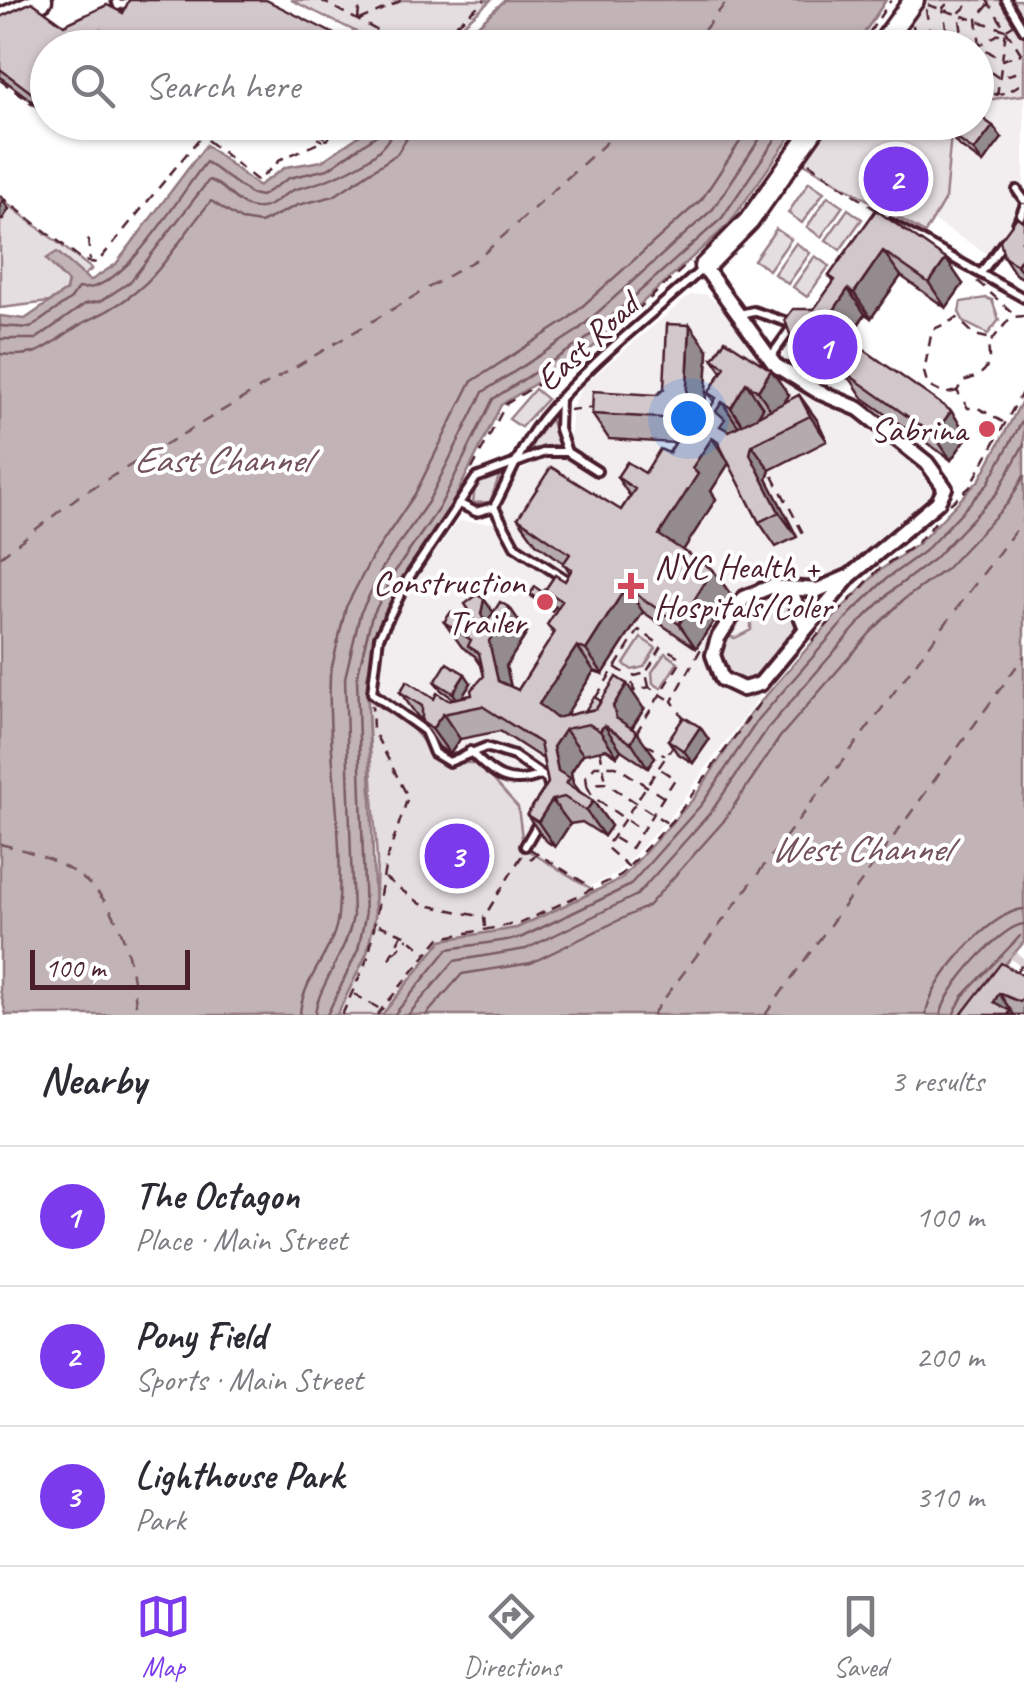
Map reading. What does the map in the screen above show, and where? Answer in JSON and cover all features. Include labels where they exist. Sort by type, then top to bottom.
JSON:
[{"type":"street","points":[[0,19],[42,0]]},
{"type":"street","points":[[897,30],[923,3]]},
{"type":"street","points":[[806,140],[750,220],[702,260],[770,359],[819,392],[859,409],[927,463],[946,488],[938,502],[850,576],[804,626],[760,684],[739,688],[719,675],[715,646],[741,602],[760,589],[825,588],[850,576]]},
{"type":"street","points":[[791,591],[804,626]]},
{"type":"lane","points":[[104,12],[117,3],[133,0]]},
{"type":"lane","points":[[1006,0],[1024,30]]},
{"type":"lane","points":[[978,271],[1023,216],[1024,204],[1018,190]]},
{"type":"lane","points":[[882,224],[898,225],[1024,298]]},
{"type":"lane","name":"East Road","points":[[494,507],[514,463],[560,399],[702,260]]},
{"type":"lane","points":[[740,314],[753,312],[794,324]]},
{"type":"lane","points":[[770,359],[794,324],[804,318]]},
{"type":"lane","points":[[560,399],[559,430],[567,452]]},
{"type":"lane","points":[[514,463],[545,452],[567,452],[597,471]]},
{"type":"lane","name":"East Road","points":[[372,693],[379,637],[408,579],[476,478],[514,463]]},
{"type":"lane","points":[[460,504],[476,512],[494,507],[515,546],[572,583]]},
{"type":"lane","points":[[372,693],[425,731],[434,753],[448,762],[486,747],[514,756],[547,779],[550,805],[525,846]]},
{"type":"lane","points":[[470,751],[502,780],[524,782],[542,775]]},
{"type":"path","points":[[320,0],[376,30]]},
{"type":"path","points":[[358,20],[360,0]]},
{"type":"path","points":[[358,20],[403,0]]},
{"type":"path","points":[[450,30],[484,0]]},
{"type":"path","points":[[871,30],[890,0]]},
{"type":"path","points":[[923,3],[942,0]]},
{"type":"path","points":[[943,8],[951,0]]},
{"type":"path","points":[[959,13],[973,0]]},
{"type":"path","points":[[977,30],[977,19],[988,2],[1023,56],[1002,60],[994,56]]},
{"type":"path","points":[[923,3],[1006,30]]},
{"type":"path","points":[[910,30],[923,3]]},
{"type":"path","points":[[923,3],[928,30]]},
{"type":"path","points":[[943,8],[946,30]]},
{"type":"path","points":[[959,13],[961,30]]},
{"type":"path","points":[[913,25],[914,30]]},
{"type":"path","points":[[994,37],[1012,26]]},
{"type":"path","points":[[1006,30],[996,93],[1006,93],[1024,82]]},
{"type":"path","points":[[999,78],[1024,70]]},
{"type":"path","points":[[994,75],[999,78]]},
{"type":"path","points":[[0,80],[30,102]]},
{"type":"path","points":[[0,196],[91,262],[103,260],[198,140]]},
{"type":"path","points":[[203,140],[258,180],[281,159],[325,142]]},
{"type":"path","points":[[321,140],[325,142]]},
{"type":"path","points":[[804,160],[874,208],[882,224]]},
{"type":"path","points":[[88,240],[91,262]]},
{"type":"path","points":[[471,472],[506,404],[593,350],[702,260]]},
{"type":"path","points":[[978,271],[972,276],[981,288],[1016,316],[1024,316]]},
{"type":"path","points":[[993,339],[974,336],[954,318],[932,330],[924,372],[928,386],[944,394],[957,391],[962,382],[984,374],[990,364],[988,345],[1016,316]]},
{"type":"path","points":[[804,650],[879,568],[916,544],[970,487],[1024,389]]},
{"type":"path","points":[[957,391],[968,408],[978,408],[1006,423]]},
{"type":"path","points":[[569,410],[601,404],[589,402]]},
{"type":"path","points":[[773,476],[806,540]]},
{"type":"path","points":[[588,710],[638,630],[678,656],[680,663],[634,736],[666,756]]},
{"type":"path","points":[[672,701],[704,644]]},
{"type":"path","points":[[662,646],[646,673],[649,687],[672,701],[685,721],[683,730]]},
{"type":"path","points":[[615,667],[631,677],[634,691],[649,687]]},
{"type":"path","points":[[631,677],[646,673]]},
{"type":"path","points":[[342,1015],[377,925],[384,877],[408,798],[373,730],[372,693]]},
{"type":"path","points":[[377,1015],[440,938],[521,924],[629,867],[668,824],[766,694]]},
{"type":"path","points":[[629,867],[606,847],[677,740]]},
{"type":"path","points":[[600,750],[606,783]]},
{"type":"path","points":[[642,831],[593,797],[587,784],[589,770],[602,764],[616,766],[663,797]]},
{"type":"path","points":[[613,837],[630,848],[642,831],[675,779],[659,768]]},
{"type":"path","points":[[587,784],[606,783],[668,824]]},
{"type":"path","points":[[525,846],[592,888]]},
{"type":"path","points":[[485,929],[484,917],[521,857],[528,860],[538,854]]},
{"type":"path","points":[[384,877],[421,904],[484,917]]},
{"type":"path","points":[[377,925],[402,934],[426,952]]},
{"type":"path","points":[[394,954],[402,934]]},
{"type":"path","points":[[399,945],[408,938]]},
{"type":"path","points":[[1006,982],[1024,963]]},
{"type":"path","points":[[1017,970],[1024,974]]},
{"type":"path","points":[[352,994],[380,1009]]},
{"type":"shaded area","points":[[291,0],[491,0],[457,30],[353,30]]},
{"type":"shaded area","points":[[923,0],[1024,0],[1024,95],[994,99],[994,30],[899,30]]},
{"type":"shaded area","points":[[1024,95],[1024,223],[996,259],[932,220],[945,199],[950,140],[994,140],[994,97]]},
{"type":"shaded area","points":[[812,140],[950,140],[945,199],[925,233],[797,159]]},
{"type":"shaded area","points":[[809,182],[824,192],[802,223],[788,213]]},
{"type":"shaded area","points":[[828,196],[843,206],[821,237],[807,227]]},
{"type":"shaded area","points":[[0,198],[92,269],[83,276],[55,269],[68,282],[66,291],[49,302],[0,308]]},
{"type":"shaded area","points":[[848,209],[862,219],[840,250],[826,240]]},
{"type":"shaded area","points":[[776,229],[791,239],[769,270],[754,260]]},
{"type":"shaded area","points":[[796,243],[810,253],[788,284],[774,274]]},
{"type":"shaded area","points":[[815,256],[829,266],[807,297],[793,287]]},
{"type":"shaded area","name":"NYC Health + Hospitals/Coler","points":[[706,294],[722,307],[766,371],[775,376],[790,360],[821,384],[849,397],[943,468],[952,480],[952,490],[949,499],[817,619],[669,818],[616,874],[588,887],[523,845],[517,807],[472,763],[441,764],[412,728],[375,703],[379,653],[402,598],[458,521],[493,523],[518,473],[542,459],[555,459],[571,431],[573,405],[583,385],[690,295]]},
{"type":"shaded area","points":[[992,300],[999,320],[988,334],[964,322],[959,312],[961,302]]},
{"type":"shaded area","points":[[535,389],[547,399],[521,427],[509,419]]},
{"type":"shaded area","points":[[550,419],[559,445],[532,449],[531,445]]},
{"type":"shaded area","points":[[501,471],[490,502],[473,503],[475,485]]},
{"type":"shaded area","points":[[758,594],[787,597],[797,623],[793,632],[753,681],[744,683],[726,675],[718,650],[725,636],[735,638],[751,630],[751,615],[744,607]]},
{"type":"shaded area","points":[[641,638],[656,648],[644,667],[632,670],[624,664]]},
{"type":"shaded area","points":[[665,653],[678,662],[661,688],[653,683],[652,672]]},
{"type":"shaded area","points":[[367,698],[412,728],[441,763],[478,763],[518,807],[523,845],[595,891],[517,928],[443,940],[382,1015],[337,1015],[375,917],[377,861]]},
{"type":"water","points":[[505,0],[886,0],[866,30],[472,30]]},
{"type":"water","name":"East Channel","points":[[353,140],[788,140],[729,224],[592,348],[501,405],[448,512],[403,579],[380,624],[367,678],[375,917],[367,953],[337,1015],[6,1015],[0,990],[0,316],[25,319],[66,291],[68,282],[46,259],[57,252],[90,281],[116,264],[206,145],[258,186],[286,167],[322,161]]},
{"type":"water","name":"West Channel","points":[[1024,397],[1024,942],[961,1015],[382,1015],[442,940],[517,928],[621,879],[694,798],[750,714],[844,606],[879,571],[919,543],[980,479]]},
{"type":"building","points":[[129,0],[266,0],[326,30],[30,30],[30,92],[0,69],[0,17],[32,2],[64,25],[107,5],[123,13]]},
{"type":"building","points":[[959,140],[982,140],[974,151]]},
{"type":"building","points":[[876,210],[946,259],[929,283],[883,251],[854,293],[848,289],[828,319],[830,333],[859,354],[863,349],[951,411],[934,435],[846,373],[850,367],[820,347],[805,350],[792,340],[785,320],[793,309],[814,309],[835,280],[829,276]]},
{"type":"building","points":[[1017,217],[1024,222],[1024,254],[1017,265],[1004,257],[1000,240]]},
{"type":"building","points":[[667,324],[690,325],[686,404],[695,410],[700,402],[711,407],[716,398],[708,393],[725,367],[713,359],[725,340],[771,370],[758,391],[746,383],[731,408],[722,402],[716,411],[725,419],[720,426],[729,431],[799,395],[810,416],[752,445],[750,454],[779,512],[759,522],[718,442],[712,438],[692,468],[698,474],[659,535],[713,570],[679,624],[626,587],[586,650],[577,646],[539,704],[556,718],[596,709],[616,677],[627,684],[613,706],[616,718],[637,732],[631,743],[604,725],[600,731],[589,724],[565,729],[553,747],[558,771],[570,778],[566,783],[593,801],[586,811],[564,797],[552,800],[538,822],[527,815],[548,783],[540,743],[482,706],[443,714],[432,729],[422,722],[422,706],[400,692],[407,681],[434,699],[437,693],[448,700],[472,695],[471,690],[484,676],[479,653],[468,646],[471,640],[444,622],[451,612],[473,627],[473,616],[465,604],[477,595],[484,599],[481,614],[486,624],[500,602],[510,608],[489,641],[498,681],[518,690],[555,632],[547,625],[562,601],[545,590],[555,575],[565,581],[572,569],[563,564],[570,554],[518,518],[551,467],[621,510],[635,489],[617,477],[627,462],[645,473],[660,449],[669,453],[687,424],[681,419],[592,414],[593,391],[657,395],[664,389]]},
{"type":"building","points":[[535,587],[551,598],[549,606],[530,594]]},
{"type":"building","points":[[447,663],[465,674],[453,693],[435,682]]},
{"type":"building","points":[[594,697],[601,701],[596,709],[585,711]]},
{"type":"building","points":[[684,717],[700,727],[684,751],[668,740]]},
{"type":"building","points":[[1001,963],[1024,976],[1024,996],[1020,1002],[999,993],[994,1002],[1010,1011],[1008,1015],[961,1015]]},
{"type":"ferry route","points":[[704,30],[728,0]]},
{"type":"ferry route","points":[[0,557],[79,496],[480,257],[609,140]]},
{"type":"ferry route","points":[[652,1015],[1024,519]]},
{"type":"ferry route","points":[[765,1015],[1024,656]]},
{"type":"ferry route","points":[[0,844],[64,866],[104,900],[126,949],[137,1015]]},
{"type":"tunnel","points":[[975,1015],[1024,959]]},
{"type":"place","name":"Pony Field","points":[[896,179]]},
{"type":"place","name":"The Octagon","points":[[825,347]]},
{"type":"place","name":"Sabrina","points":[[987,429]]},
{"type":"place","name":"NYC Health + Hospitals/Coler","points":[[631,586]]},
{"type":"place","name":"Construction Trailer","points":[[545,602]]},
{"type":"place","name":"Lighthouse Park","points":[[457,856]]}]
